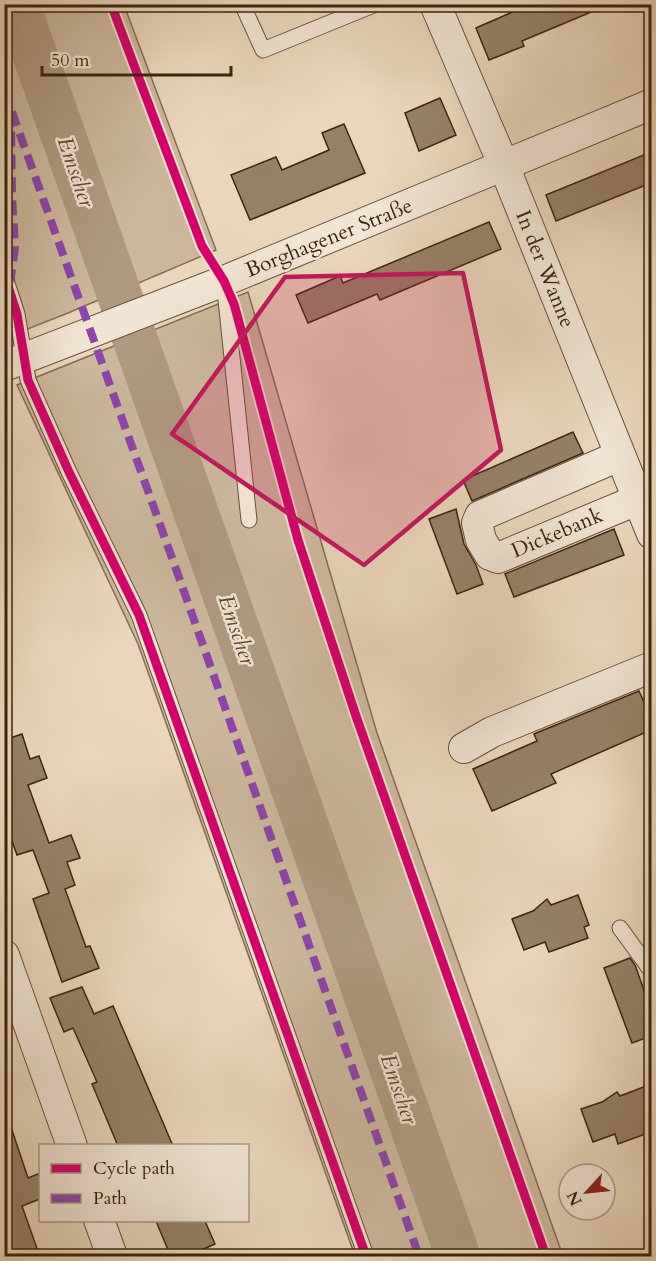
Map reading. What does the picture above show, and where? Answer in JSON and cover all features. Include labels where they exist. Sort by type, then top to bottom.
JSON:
[{"type":"street","name":"In der Wanne","points":[[435,4],[504,166],[619,456],[640,487],[651,534]]},
{"type":"street","name":"Borghagener Straße","points":[[15,362],[224,281],[651,104]]},
{"type":"street","name":"Dickebank","points":[[619,456],[480,516],[477,524],[481,540],[490,555],[498,558],[640,487]]},
{"type":"street","points":[[464,748],[492,732],[651,667]]},
{"type":"street","points":[[4,955],[71,1144]]},
{"type":"street","points":[[99,1222],[112,1257]]},
{"type":"lane","points":[[242,4],[263,50],[376,4]]},
{"type":"lane","points":[[4,274],[17,314],[15,362],[27,380],[139,615],[366,1257]]},
{"type":"lane","points":[[224,281],[249,520]]},
{"type":"lane","points":[[620,928],[651,972]]},
{"type":"highlighted area","points":[[463,273],[501,450],[364,565],[172,434],[285,277]]},
{"type":"shaded area","points":[[5,5],[124,5],[216,250],[5,338]]},
{"type":"shaded area","points":[[248,292],[377,733],[563,1256],[355,1256],[138,644],[17,385]]},
{"type":"building","points":[[531,4],[608,5],[522,41],[524,46],[489,60],[476,28]]},
{"type":"building","points":[[440,98],[456,135],[419,151],[405,113]]},
{"type":"building","points":[[344,124],[365,173],[250,220],[231,175],[276,157],[282,170],[329,150],[322,133]]},
{"type":"building","points":[[651,152],[651,183],[556,221],[546,195]]},
{"type":"building","points":[[489,222],[501,249],[380,300],[377,294],[308,323],[296,295],[340,276],[343,283]]},
{"type":"building","points":[[573,432],[583,453],[472,501],[463,480]]},
{"type":"building","points":[[456,509],[464,544],[476,565],[483,584],[457,594],[429,519]]},
{"type":"building","points":[[614,529],[624,555],[514,597],[505,574]]},
{"type":"building","points":[[639,691],[651,718],[651,730],[551,774],[556,783],[492,811],[473,769],[537,741],[534,734]]},
{"type":"building","points":[[22,734],[30,759],[39,756],[47,778],[28,785],[49,843],[71,835],[80,858],[67,862],[75,885],[65,889],[86,947],[90,946],[99,968],[62,982],[33,899],[49,893],[33,850],[17,855],[4,819],[4,740]]},
{"type":"building","points":[[578,895],[589,925],[584,927],[588,938],[549,952],[545,942],[524,950],[512,919],[533,911],[547,899],[551,905]]},
{"type":"building","points":[[630,958],[635,965],[651,1010],[651,1036],[632,1043],[604,968]]},
{"type":"building","points":[[82,987],[94,1014],[113,1006],[172,1144],[117,1144],[92,1084],[97,1082],[73,1028],[64,1032],[50,998]]},
{"type":"building","points":[[651,1084],[651,1132],[618,1144],[615,1134],[593,1142],[581,1109],[602,1102],[617,1092],[620,1096]]},
{"type":"building","points":[[8,1118],[28,1178],[39,1173],[39,1199],[22,1206],[40,1257],[4,1257],[4,1119]]},
{"type":"building","points":[[156,1222],[205,1222],[215,1244],[185,1257],[171,1257]]},
{"type":"waterway","name":"Emscher","points":[[17,4],[458,1256]]},
{"type":"marked path","points":[[4,90],[419,1256]]},
{"type":"marked path","points":[[10,284],[15,247],[11,116]]},
{"type":"cycle path","points":[[111,4],[202,246],[224,281],[234,304],[298,540],[356,716],[546,1256]]},
{"type":"cycle path","points":[[4,274],[17,314],[28,380],[69,472],[139,615],[366,1256]]}]
